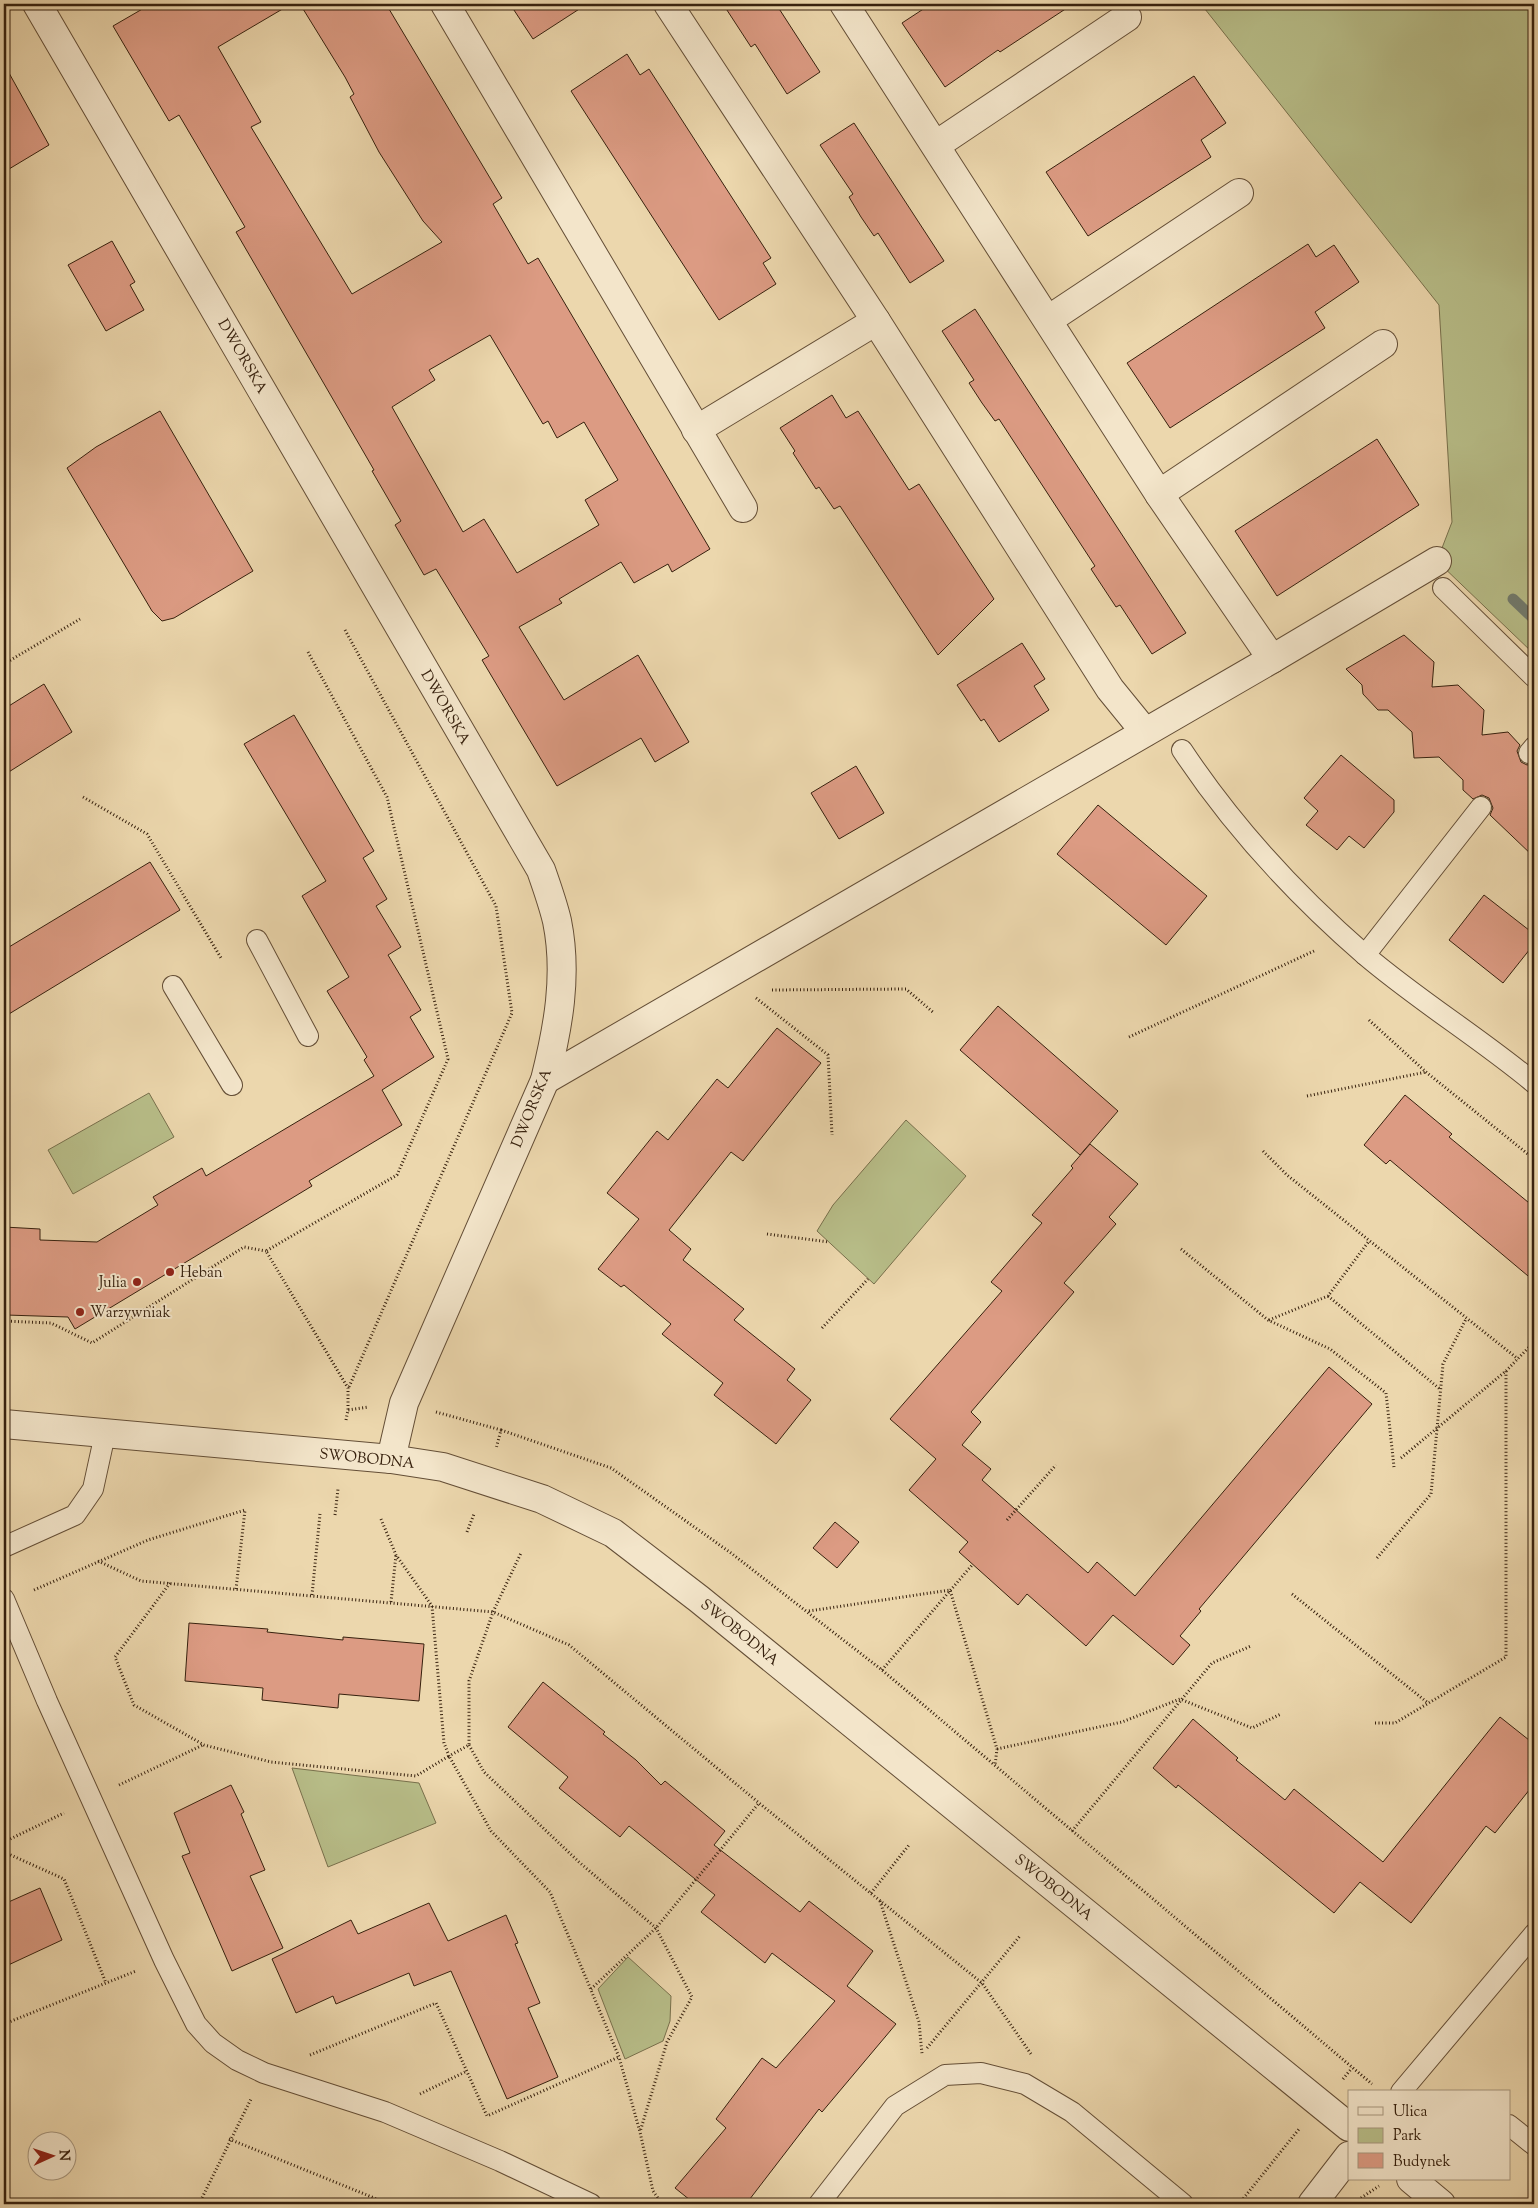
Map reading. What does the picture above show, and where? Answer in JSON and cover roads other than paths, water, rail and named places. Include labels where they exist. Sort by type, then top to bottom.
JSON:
[{"type":"street","name":"DWORSKA","points":[[37,4],[542,870],[557,922],[562,977],[559,1025],[545,1080],[404,1403],[391,1459]]},
{"type":"street","points":[[445,4],[743,508]]},
{"type":"street","points":[[668,4],[876,321],[1110,689],[1145,732]]},
{"type":"street","points":[[844,4],[1159,494],[1272,659]]},
{"type":"street","points":[[936,145],[1127,16]]},
{"type":"street","points":[[1048,320],[1239,193]]},
{"type":"street","points":[[696,430],[876,321]]},
{"type":"street","points":[[1159,494],[1384,344]]},
{"type":"street","points":[[545,1080],[1272,659],[1437,561]]},
{"type":"street","name":"SWOBODNA","points":[[4,1424],[391,1459],[443,1468],[497,1483],[542,1499],[613,1533],[706,1605],[1348,2126]]},
{"type":"street","points":[[1312,2204],[1348,2157]]},
{"type":"street","points":[[1412,2180],[1441,2204]]},
{"type":"lane","points":[[1443,588],[1534,677]]},
{"type":"lane","points":[[1182,750],[1204,784],[1284,880],[1365,955],[1534,1083]]},
{"type":"lane","points":[[1365,955],[1481,807]]},
{"type":"lane","points":[[256,940],[308,1036]]},
{"type":"lane","points":[[173,986],[232,1086]]},
{"type":"lane","points":[[4,1547],[75,1515],[93,1488],[105,1434]]},
{"type":"lane","points":[[4,1601],[164,1960],[196,2024],[213,2043],[237,2060],[264,2073],[385,2112],[500,2161],[591,2204]]},
{"type":"lane","points":[[1403,2090],[1534,1934]]},
{"type":"lane","points":[[819,2204],[895,2106],[945,2075],[981,2073],[1025,2084],[1072,2112],[1183,2204]]},
{"type":"lane","points":[[1510,2126],[1534,2144]]},
{"type":"waterway","points":[[1513,599],[1534,619]]},
{"type":"place","name":"Heban","points":[[170,1272]]},
{"type":"place","name":"Julia","points":[[137,1282]]},
{"type":"place","name":"Warzywniak","points":[[80,1312]]}]
